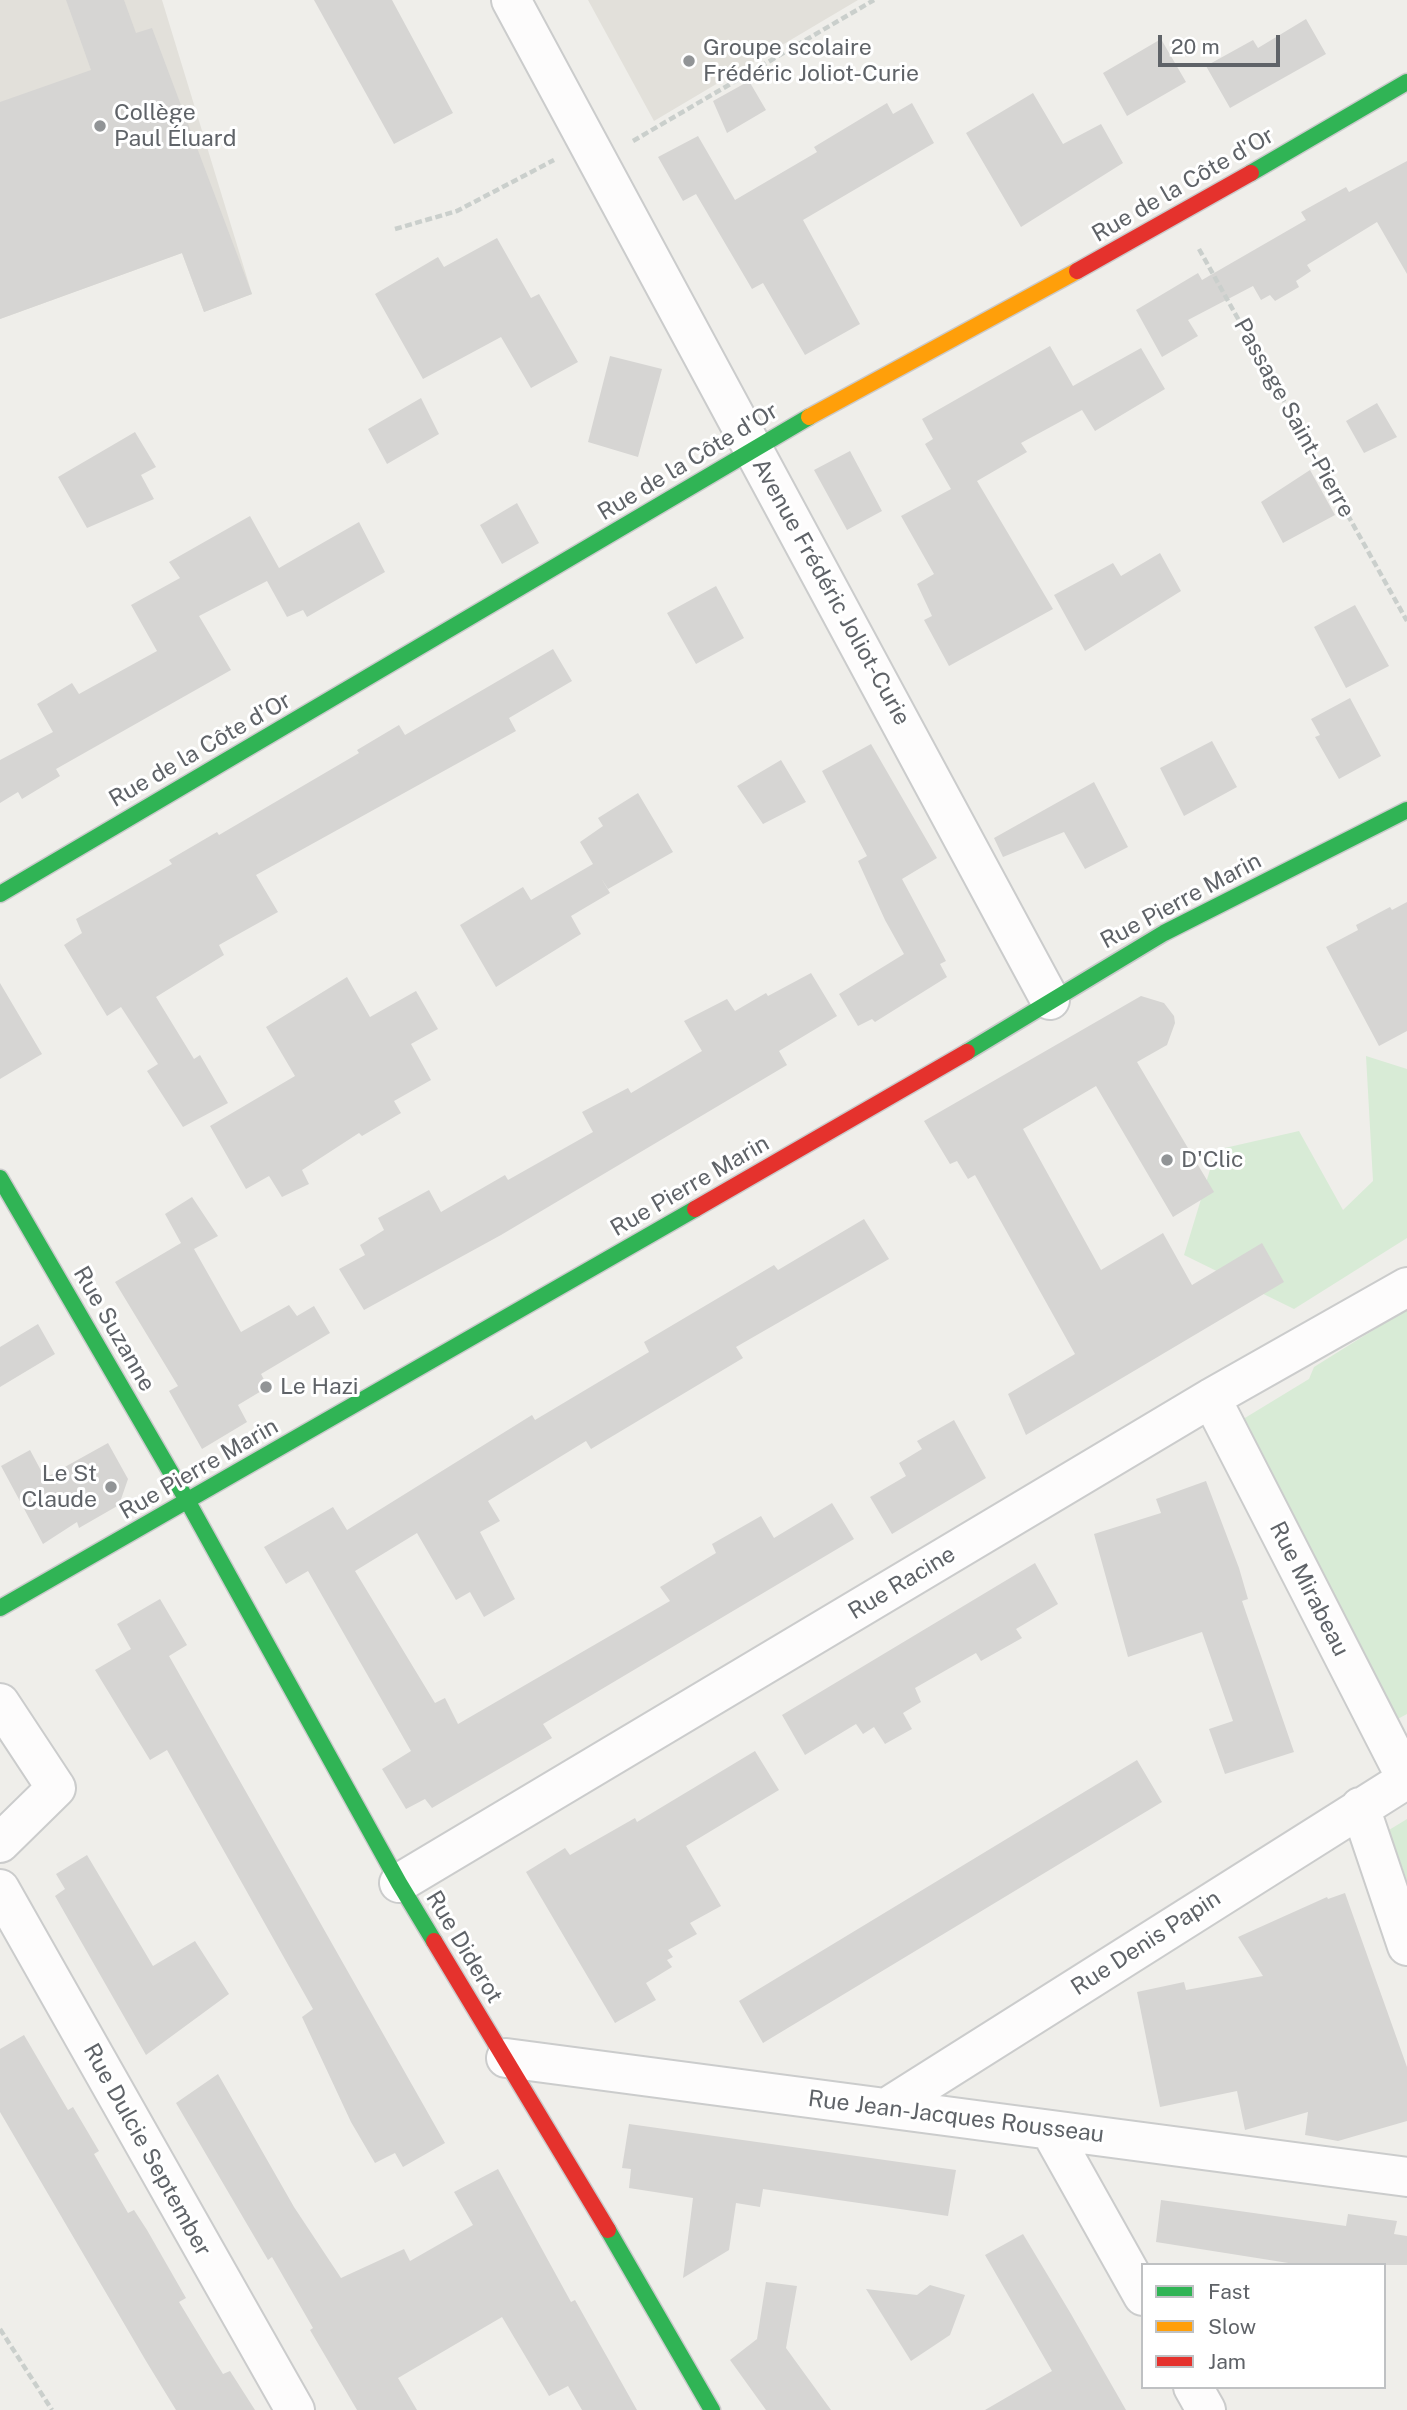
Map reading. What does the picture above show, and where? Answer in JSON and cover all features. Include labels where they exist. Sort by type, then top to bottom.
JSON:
[{"type":"street","name":"Avenue Frédéric Joliot-Curie","points":[[511,0],[1050,1000]]},
{"type":"street","name":"Rue de la Côte d'Or","points":[[0,894],[754,451],[785,430],[1180,215],[1407,82]]},
{"type":"street","name":"Rue Pierre Marin","points":[[0,1608],[947,1065],[1164,933],[1407,810]]},
{"type":"street","name":"Rue Suzanne","points":[[0,1178],[188,1502]]},
{"type":"street","name":"Rue Racine","points":[[399,1884],[1211,1398],[1407,1287]]},
{"type":"street","name":"Rue Mirabeau","points":[[1211,1398],[1407,1780]]},
{"type":"street","name":"Rue Diderot","points":[[188,1502],[399,1884],[506,2058],[712,2410]]},
{"type":"street","points":[[0,1703],[56,1788],[0,1843]]},
{"type":"street","name":"Rue Denis Papin","points":[[886,2108],[1360,1807],[1407,1780]]},
{"type":"street","points":[[1360,1807],[1407,1945]]},
{"type":"street","name":"Rue Dulcie September","points":[[0,1889],[295,2410]]},
{"type":"street","name":"Rue Jean-Jacques Rousseau","points":[[506,2058],[1407,2176]]},
{"type":"street","points":[[1050,2130],[1141,2292]]},
{"type":"street","points":[[1194,2389],[1206,2410]]},
{"type":"path","points":[[395,229],[457,211],[593,152],[874,0]]},
{"type":"path","name":"Passage Saint-Pierre","points":[[1180,215],[1407,621]]},
{"type":"path","points":[[0,2329],[52,2410]]},
{"type":"shaded area","name":"Collège Paul Éluard","points":[[0,0],[162,0],[252,294],[204,312],[182,253],[0,319]]},
{"type":"shaded area","name":"Groupe scolaire Frédéric Joliot-Curie","points":[[588,0],[858,0],[654,121]]},
{"type":"green space","points":[[1366,1056],[1407,1069],[1407,1238],[1294,1309],[1184,1255],[1216,1150],[1299,1131],[1343,1210],[1373,1181]]},
{"type":"green space","points":[[1407,1309],[1407,1714],[1394,1721],[1235,1424],[1309,1379],[1314,1367]]},
{"type":"green space","points":[[1407,1819],[1407,1881],[1389,1830]]},
{"type":"building","name":"Collège Paul Éluard","points":[[66,0],[124,0],[136,33],[152,28],[252,294],[204,312],[182,253],[0,319],[0,102],[91,70]]},
{"type":"building","points":[[314,0],[392,0],[453,113],[394,144]]},
{"type":"building","points":[[1306,19],[1326,54],[1230,108],[1206,66],[1253,40],[1258,48]]},
{"type":"building","points":[[1161,39],[1186,82],[1127,116],[1103,73]]},
{"type":"building","points":[[749,81],[766,110],[727,133],[713,101]]},
{"type":"building","points":[[1033,93],[1063,144],[1101,124],[1123,163],[1021,227],[966,133]]},
{"type":"building","points":[[887,103],[893,114],[912,103],[934,143],[803,220],[860,324],[805,355],[763,283],[752,289],[696,194],[683,201],[658,157],[698,136],[735,200],[817,152],[814,147]]},
{"type":"building","points":[[1407,161],[1407,274],[1377,222],[1307,265],[1311,271],[1296,281],[1299,287],[1275,301],[1270,295],[1261,300],[1253,286],[1188,320],[1198,336],[1162,357],[1136,310],[1198,273],[1202,280],[1306,220],[1301,212],[1346,187],[1349,192]]},
{"type":"building","points":[[497,238],[531,298],[539,294],[578,362],[531,388],[501,337],[423,379],[375,294],[438,257],[444,267]]},
{"type":"building","points":[[1050,346],[1073,386],[1141,348],[1165,389],[1095,431],[1082,410],[1021,443],[1027,452],[977,481],[1053,609],[949,666],[924,620],[932,616],[917,584],[934,574],[901,516],[951,489],[925,444],[933,439],[922,419]]},
{"type":"building","points":[[610,356],[662,369],[638,457],[588,442]]},
{"type":"building","points":[[421,398],[439,434],[387,464],[368,429]]},
{"type":"building","points":[[1377,403],[1397,437],[1364,453],[1346,421]]},
{"type":"building","points":[[135,432],[156,467],[141,475],[154,499],[87,528],[58,477]]},
{"type":"building","points":[[850,451],[882,511],[847,530],[814,470]]},
{"type":"building","points":[[1310,470],[1335,515],[1283,543],[1261,502]]},
{"type":"building","points":[[517,503],[539,543],[502,564],[480,525]]},
{"type":"building","points":[[250,516],[279,568],[359,522],[385,572],[307,617],[303,610],[287,617],[267,581],[199,616],[231,670],[56,769],[60,776],[22,799],[18,792],[0,803],[0,760],[53,732],[37,704],[72,683],[79,694],[157,651],[131,605],[180,578],[169,562]]},
{"type":"building","points":[[1160,553],[1181,591],[1085,651],[1054,595],[1113,563],[1121,576]]},
{"type":"building","points":[[716,586],[744,638],[696,664],[667,613]]},
{"type":"building","points":[[1355,605],[1389,666],[1346,688],[1314,627]]},
{"type":"building","points":[[553,649],[572,681],[509,718],[516,731],[256,875],[278,912],[219,945],[224,955],[156,997],[194,1059],[200,1055],[228,1103],[183,1127],[147,1071],[158,1064],[121,1007],[107,1016],[64,945],[82,933],[76,919],[172,864],[169,860],[217,832],[219,835],[359,753],[357,750],[399,725],[405,735]]},
{"type":"building","points":[[1350,698],[1381,756],[1339,779],[1315,737],[1320,735],[1311,719]]},
{"type":"building","points":[[1212,741],[1237,787],[1184,816],[1160,768]]},
{"type":"building","points":[[871,744],[937,858],[902,879],[946,961],[940,964],[947,977],[875,1022],[872,1019],[858,1026],[839,994],[904,954],[858,861],[867,856],[822,771]]},
{"type":"building","points":[[781,760],[806,802],[763,824],[737,786]]},
{"type":"building","points":[[1094,782],[1128,847],[1085,869],[1064,832],[1003,857],[994,838]]},
{"type":"building","points":[[638,793],[673,852],[608,889],[601,878],[610,893],[571,916],[581,934],[496,987],[460,925],[523,887],[531,900],[593,864],[580,842],[603,826],[598,818]]},
{"type":"building","points":[[1407,902],[1407,1031],[1379,1046],[1326,947],[1358,930],[1356,925],[1390,907],[1392,910]]},
{"type":"building","points":[[811,973],[837,1016],[779,1051],[787,1065],[501,1235],[364,1310],[339,1269],[365,1255],[360,1245],[384,1230],[378,1218],[429,1190],[441,1212],[505,1175],[508,1180],[593,1132],[582,1112],[628,1088],[631,1093],[702,1051],[684,1021],[727,999],[735,1011],[766,993],[768,996]]},
{"type":"building","points":[[347,977],[370,1017],[416,991],[438,1029],[411,1044],[431,1080],[394,1101],[401,1113],[362,1136],[359,1133],[302,1170],[309,1184],[282,1197],[269,1176],[246,1189],[210,1126],[295,1076],[266,1027]]},
{"type":"building","points":[[0,983],[42,1054],[0,1079]]},
{"type":"building","points":[[1141,996],[1164,1003],[1174,1016],[1175,1023],[1167,1045],[1137,1062],[1214,1192],[1173,1217],[1096,1086],[1023,1129],[1101,1270],[1163,1233],[1192,1285],[1262,1243],[1284,1282],[1026,1435],[1008,1394],[1075,1354],[975,1175],[968,1179],[957,1161],[950,1164],[924,1121]]},
{"type":"building","points":[[192,1197],[218,1236],[194,1249],[241,1332],[289,1305],[297,1316],[314,1306],[330,1333],[261,1374],[268,1387],[238,1405],[247,1422],[202,1449],[169,1391],[178,1386],[115,1282],[181,1243],[165,1214]]},
{"type":"building","points":[[864,1219],[889,1259],[736,1347],[743,1358],[591,1449],[586,1441],[488,1501],[500,1521],[480,1532],[515,1599],[484,1617],[470,1592],[456,1600],[417,1533],[355,1571],[435,1703],[445,1698],[458,1724],[670,1601],[660,1587],[716,1553],[712,1544],[761,1516],[774,1538],[832,1503],[854,1539],[543,1724],[552,1738],[432,1808],[425,1799],[406,1809],[382,1769],[411,1751],[308,1571],[286,1584],[264,1547],[333,1507],[347,1530],[532,1415],[535,1420],[649,1352],[644,1342],[774,1265],[778,1270]]},
{"type":"building","points":[[38,1324],[55,1354],[0,1387],[0,1347]]},
{"type":"building","points":[[954,1420],[986,1478],[892,1534],[870,1497],[906,1476],[899,1463],[922,1449],[917,1441]]},
{"type":"building","points":[[108,1443],[128,1479],[119,1505],[79,1528],[77,1522],[43,1544],[1,1466],[30,1450],[45,1478]]},
{"type":"building","points":[[1206,1481],[1239,1568],[1248,1599],[1242,1601],[1294,1752],[1225,1774],[1209,1729],[1233,1721],[1202,1632],[1128,1657],[1094,1534],[1161,1513],[1156,1499]]},
{"type":"building","points":[[1035,1563],[1058,1604],[1016,1629],[1022,1638],[981,1661],[976,1653],[915,1688],[921,1702],[903,1713],[912,1729],[885,1744],[874,1727],[863,1734],[856,1724],[805,1755],[782,1715]]},
{"type":"building","points":[[160,1599],[187,1645],[169,1656],[445,2143],[403,2167],[395,2153],[375,2163],[351,2122],[302,2017],[313,2009],[167,1750],[150,1760],[95,1670],[131,1649],[117,1624]]},
{"type":"building","points":[[755,1751],[779,1790],[686,1846],[721,1906],[690,1923],[697,1934],[668,1950],[673,1957],[667,1960],[672,1967],[646,1983],[656,2000],[615,2023],[526,1872],[565,1848],[570,1855],[635,1818],[637,1822]]},
{"type":"building","points":[[1137,1760],[1162,1802],[763,2043],[739,2001]]},
{"type":"building","points":[[87,1855],[153,1966],[195,1941],[229,1994],[146,2055],[55,1896],[65,1889],[56,1874]]},
{"type":"building","points":[[1345,1893],[1407,2067],[1407,2121],[1338,2141],[1305,2135],[1308,2112],[1245,2130],[1237,2091],[1160,2107],[1137,1992],[1184,1982],[1186,1990],[1263,1976],[1238,1937],[1327,1897],[1328,1899]]},
{"type":"building","points":[[24,2035],[68,2110],[73,2107],[99,2151],[94,2154],[128,2213],[134,2210],[147,2230],[186,2298],[179,2302],[213,2358],[223,2374],[230,2371],[255,2410],[176,2410],[0,2112],[0,2049]]},
{"type":"building","points":[[218,2074],[294,2207],[341,2278],[404,2249],[410,2261],[473,2225],[454,2192],[498,2169],[571,2302],[575,2300],[637,2410],[582,2410],[568,2386],[549,2396],[502,2317],[398,2378],[417,2410],[357,2410],[310,2330],[313,2328],[272,2257],[268,2260],[176,2103]]},
{"type":"building","points":[[629,2124],[956,2170],[948,2216],[763,2189],[760,2207],[736,2203],[729,2250],[683,2278],[693,2198],[629,2188],[631,2169],[622,2168]]},
{"type":"building","points":[[1161,2200],[1346,2226],[1348,2214],[1397,2221],[1394,2234],[1407,2236],[1407,2265],[1288,2263],[1156,2242]]},
{"type":"building","points":[[1023,2234],[1126,2410],[985,2410],[1052,2371],[985,2255]]},
{"type":"building","points":[[766,2282],[797,2286],[786,2348],[831,2410],[766,2410],[730,2360],[757,2339]]},
{"type":"building","points":[[930,2285],[965,2295],[950,2335],[911,2361],[866,2289],[917,2295]]},
{"type":"traffic: fast","points":[[1251,173],[1407,82]]},
{"type":"traffic: fast","points":[[0,894],[809,417]]},
{"type":"traffic: fast","points":[[967,1052],[1164,933],[1407,810]]},
{"type":"traffic: fast","points":[[0,1178],[188,1502],[399,1883],[434,1941]]},
{"type":"traffic: fast","points":[[0,1608],[695,1209]]},
{"type":"traffic: fast","points":[[608,2230],[712,2410]]},
{"type":"traffic: slow","points":[[809,417],[1077,271]]},
{"type":"traffic: jam","points":[[1077,271],[1251,173]]},
{"type":"traffic: jam","points":[[695,1209],[967,1052]]},
{"type":"traffic: jam","points":[[434,1941],[608,2230]]},
{"type":"place","name":"Groupe scolaire Frédéric Joliot-Curie","points":[[689,61]]},
{"type":"place","name":"Collège Paul Éluard","points":[[100,126]]},
{"type":"place","name":"D'Clic","points":[[1167,1160]]},
{"type":"place","name":"Le Hazi","points":[[266,1387]]},
{"type":"place","name":"Le St Claude","points":[[111,1487]]}]
